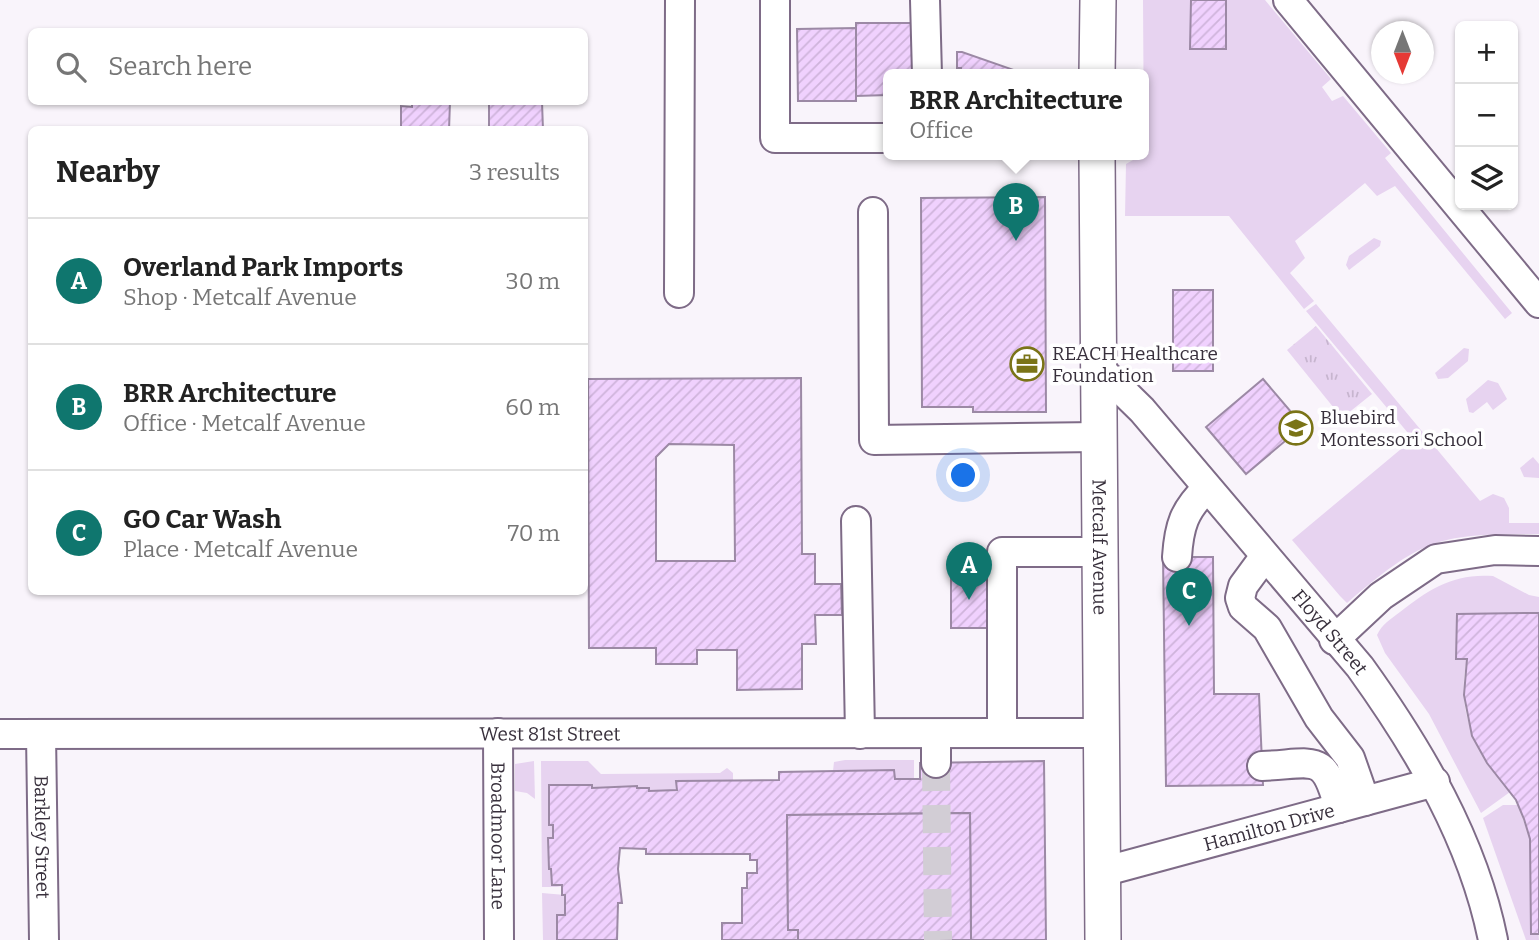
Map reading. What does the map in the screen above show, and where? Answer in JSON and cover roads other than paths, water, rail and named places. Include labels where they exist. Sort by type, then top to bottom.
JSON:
[{"type":"main road","points":[[1097,69],[1098,0]]},
{"type":"main road","name":"Metcalf Avenue","points":[[1097,160],[1103,940]]},
{"type":"street","points":[[678,293],[680,0]]},
{"type":"street","points":[[775,0],[775,138],[883,138]]},
{"type":"street","points":[[925,0],[926,69]]},
{"type":"street","points":[[1289,0],[1539,303]]},
{"type":"street","points":[[873,212],[874,440],[1098,437]]},
{"type":"street","name":"Floyd Street","points":[[1097,366],[1142,410],[1334,640],[1360,667],[1393,713],[1435,782],[1473,872],[1493,940]]},
{"type":"street","points":[[1177,557],[1179,527],[1185,512],[1207,488]]},
{"type":"street","points":[[856,521],[860,734]]},
{"type":"street","points":[[1334,640],[1381,596],[1436,559],[1495,550],[1539,551]]},
{"type":"street","points":[[1002,733],[1002,552],[1099,552]]},
{"type":"street","points":[[1265,556],[1243,586],[1240,598],[1243,607],[1267,628],[1319,718],[1350,758],[1352,804]]},
{"type":"street","name":"Broadmoor Lane","points":[[498,733],[499,940]]},
{"type":"street","name":"West 81st Street","points":[[0,734],[1101,733]]},
{"type":"street","name":"Barkley Street","points":[[41,734],[44,940]]},
{"type":"street","points":[[936,734],[936,763]]},
{"type":"street","points":[[1262,765],[1314,764],[1324,768],[1352,804]]},
{"type":"street","name":"Hamilton Drive","points":[[1102,872],[1435,782]]},
{"type":"tunnel","points":[[936,763],[938,940]]},
{"type":"place","name":"BRR Architecture","points":[[1016,241]]},
{"type":"place","name":"REACH Healthcare Foundation","points":[[1027,364]]},
{"type":"place","name":"Bluebird Montessori School","points":[[1296,428]]},
{"type":"place","name":"Overland Park Imports","points":[[969,600]]},
{"type":"place","name":"GO Car Wash","points":[[1189,626]]}]
